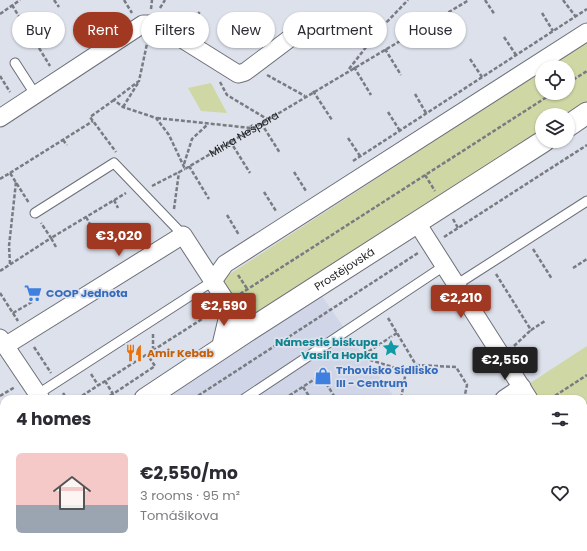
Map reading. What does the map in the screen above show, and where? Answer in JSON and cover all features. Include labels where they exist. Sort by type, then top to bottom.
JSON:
[{"type":"street","points":[[0,118],[33,90],[141,25]]},
{"type":"street","points":[[212,281],[225,264],[587,32]]},
{"type":"street","points":[[196,48],[238,74],[252,66],[283,43]]},
{"type":"street","points":[[575,122],[587,114]]},
{"type":"street","name":"Prostějovská","points":[[151,395],[246,332],[535,147]]},
{"type":"street","points":[[417,223],[526,393]]},
{"type":"street","points":[[35,395],[3,342],[183,235],[246,332]]},
{"type":"street","points":[[220,349],[228,305]]},
{"type":"lane","points":[[15,63],[33,90]]},
{"type":"lane","points":[[35,213],[114,163],[183,235]]},
{"type":"lane","points":[[456,285],[587,201]]},
{"type":"lane","points":[[250,395],[444,266]]},
{"type":"lane","points":[[39,395],[212,281]]},
{"type":"path","points":[[0,14],[20,0]]},
{"type":"path","points":[[54,0],[59,7]]},
{"type":"path","points":[[124,0],[141,13]]},
{"type":"path","points":[[154,12],[165,0]]},
{"type":"path","points":[[348,71],[381,28],[408,0]]},
{"type":"path","name":"Mirka Nešpora","points":[[449,12],[469,0]]},
{"type":"path","points":[[485,0],[494,15]]},
{"type":"path","points":[[563,0],[587,32]]},
{"type":"path","points":[[12,5],[16,12]]},
{"type":"path","points":[[348,164],[587,9]]},
{"type":"path","points":[[542,13],[553,31]]},
{"type":"path","points":[[504,37],[516,55]]},
{"type":"path","name":"Mirka Nešpora","points":[[56,248],[51,238],[130,190],[136,193],[179,172],[395,43]]},
{"type":"path","points":[[39,48],[54,71]]},
{"type":"path","points":[[123,107],[139,81],[144,48]]},
{"type":"path","points":[[385,49],[401,75]]},
{"type":"path","points":[[470,59],[482,77]]},
{"type":"path","points":[[252,66],[305,96]]},
{"type":"path","points":[[354,67],[371,95]]},
{"type":"path","points":[[575,79],[587,71]]},
{"type":"path","points":[[0,76],[13,97],[33,90]]},
{"type":"path","points":[[217,77],[227,96],[267,119]]},
{"type":"path","points":[[114,163],[118,154],[90,117],[139,81]]},
{"type":"path","points":[[313,91],[332,120]]},
{"type":"path","points":[[415,94],[426,113]]},
{"type":"path","points":[[114,100],[123,107],[156,118],[252,128]]},
{"type":"path","points":[[83,395],[153,350],[228,305],[541,100]]},
{"type":"path","points":[[388,112],[400,131]]},
{"type":"path","points":[[156,118],[169,135],[185,168]]},
{"type":"path","points":[[10,173],[93,121]]},
{"type":"path","points":[[261,123],[280,153]]},
{"type":"path","points":[[184,165],[192,139],[208,124]]},
{"type":"path","points":[[348,138],[360,156]]},
{"type":"path","points":[[63,140],[67,145]]},
{"type":"path","points":[[230,141],[250,173]]},
{"type":"path","points":[[440,239],[587,145]]},
{"type":"path","points":[[189,166],[209,199]]},
{"type":"path","points":[[169,207],[174,212],[179,172]]},
{"type":"path","points":[[294,172],[306,191]]},
{"type":"path","points":[[10,264],[9,246],[16,181]]},
{"type":"path","points":[[146,182],[156,192]]},
{"type":"path","points":[[300,195],[312,187]]},
{"type":"path","points":[[264,192],[276,211]]},
{"type":"path","points":[[114,200],[118,208]]},
{"type":"path","points":[[270,215],[282,207]]},
{"type":"path","points":[[227,215],[239,234]]},
{"type":"path","points":[[86,217],[91,226]]},
{"type":"path","points":[[233,239],[245,231]]},
{"type":"path","points":[[527,239],[552,279]]},
{"type":"path","points":[[572,268],[587,258]]},
{"type":"path","points":[[489,263],[531,330]]},
{"type":"path","points":[[13,313],[32,302]]},
{"type":"path","points":[[382,307],[416,365]]},
{"type":"path","points":[[511,349],[544,320]]},
{"type":"path","points":[[153,333],[153,350]]},
{"type":"path","points":[[398,333],[360,357],[406,371],[416,365],[456,367],[467,385],[465,395]]},
{"type":"path","points":[[105,381],[113,394],[155,366],[147,354]]},
{"type":"path","points":[[402,395],[406,371]]},
{"type":"path","points":[[291,394],[321,375],[334,395]]},
{"type":"path","points":[[556,395],[587,375]]},
{"type":"path","points":[[2,395],[20,383]]},
{"type":"path","points":[[303,386],[309,395]]},
{"type":"shaded area","points":[[318,290],[357,347],[393,395],[153,395]]},
{"type":"green space","points":[[587,42],[587,112],[575,114],[575,108],[535,108],[535,146],[253,332],[216,283],[535,76],[535,100],[575,100],[575,60],[559,60]]},
{"type":"green space","points":[[211,83],[227,113],[201,111],[188,88]]},
{"type":"green space","points":[[587,346],[587,395],[529,395],[524,387]]},
{"type":"place","name":"COOP Jednota","points":[[33,293]]},
{"type":"place","name":"Námestie biskupa Vasiľa Hopka","points":[[391,348]]},
{"type":"place","name":"Amir Kebab","points":[[134,353]]},
{"type":"place","name":"Trhovisko Sídlisko III - Centrum","points":[[323,376]]}]
